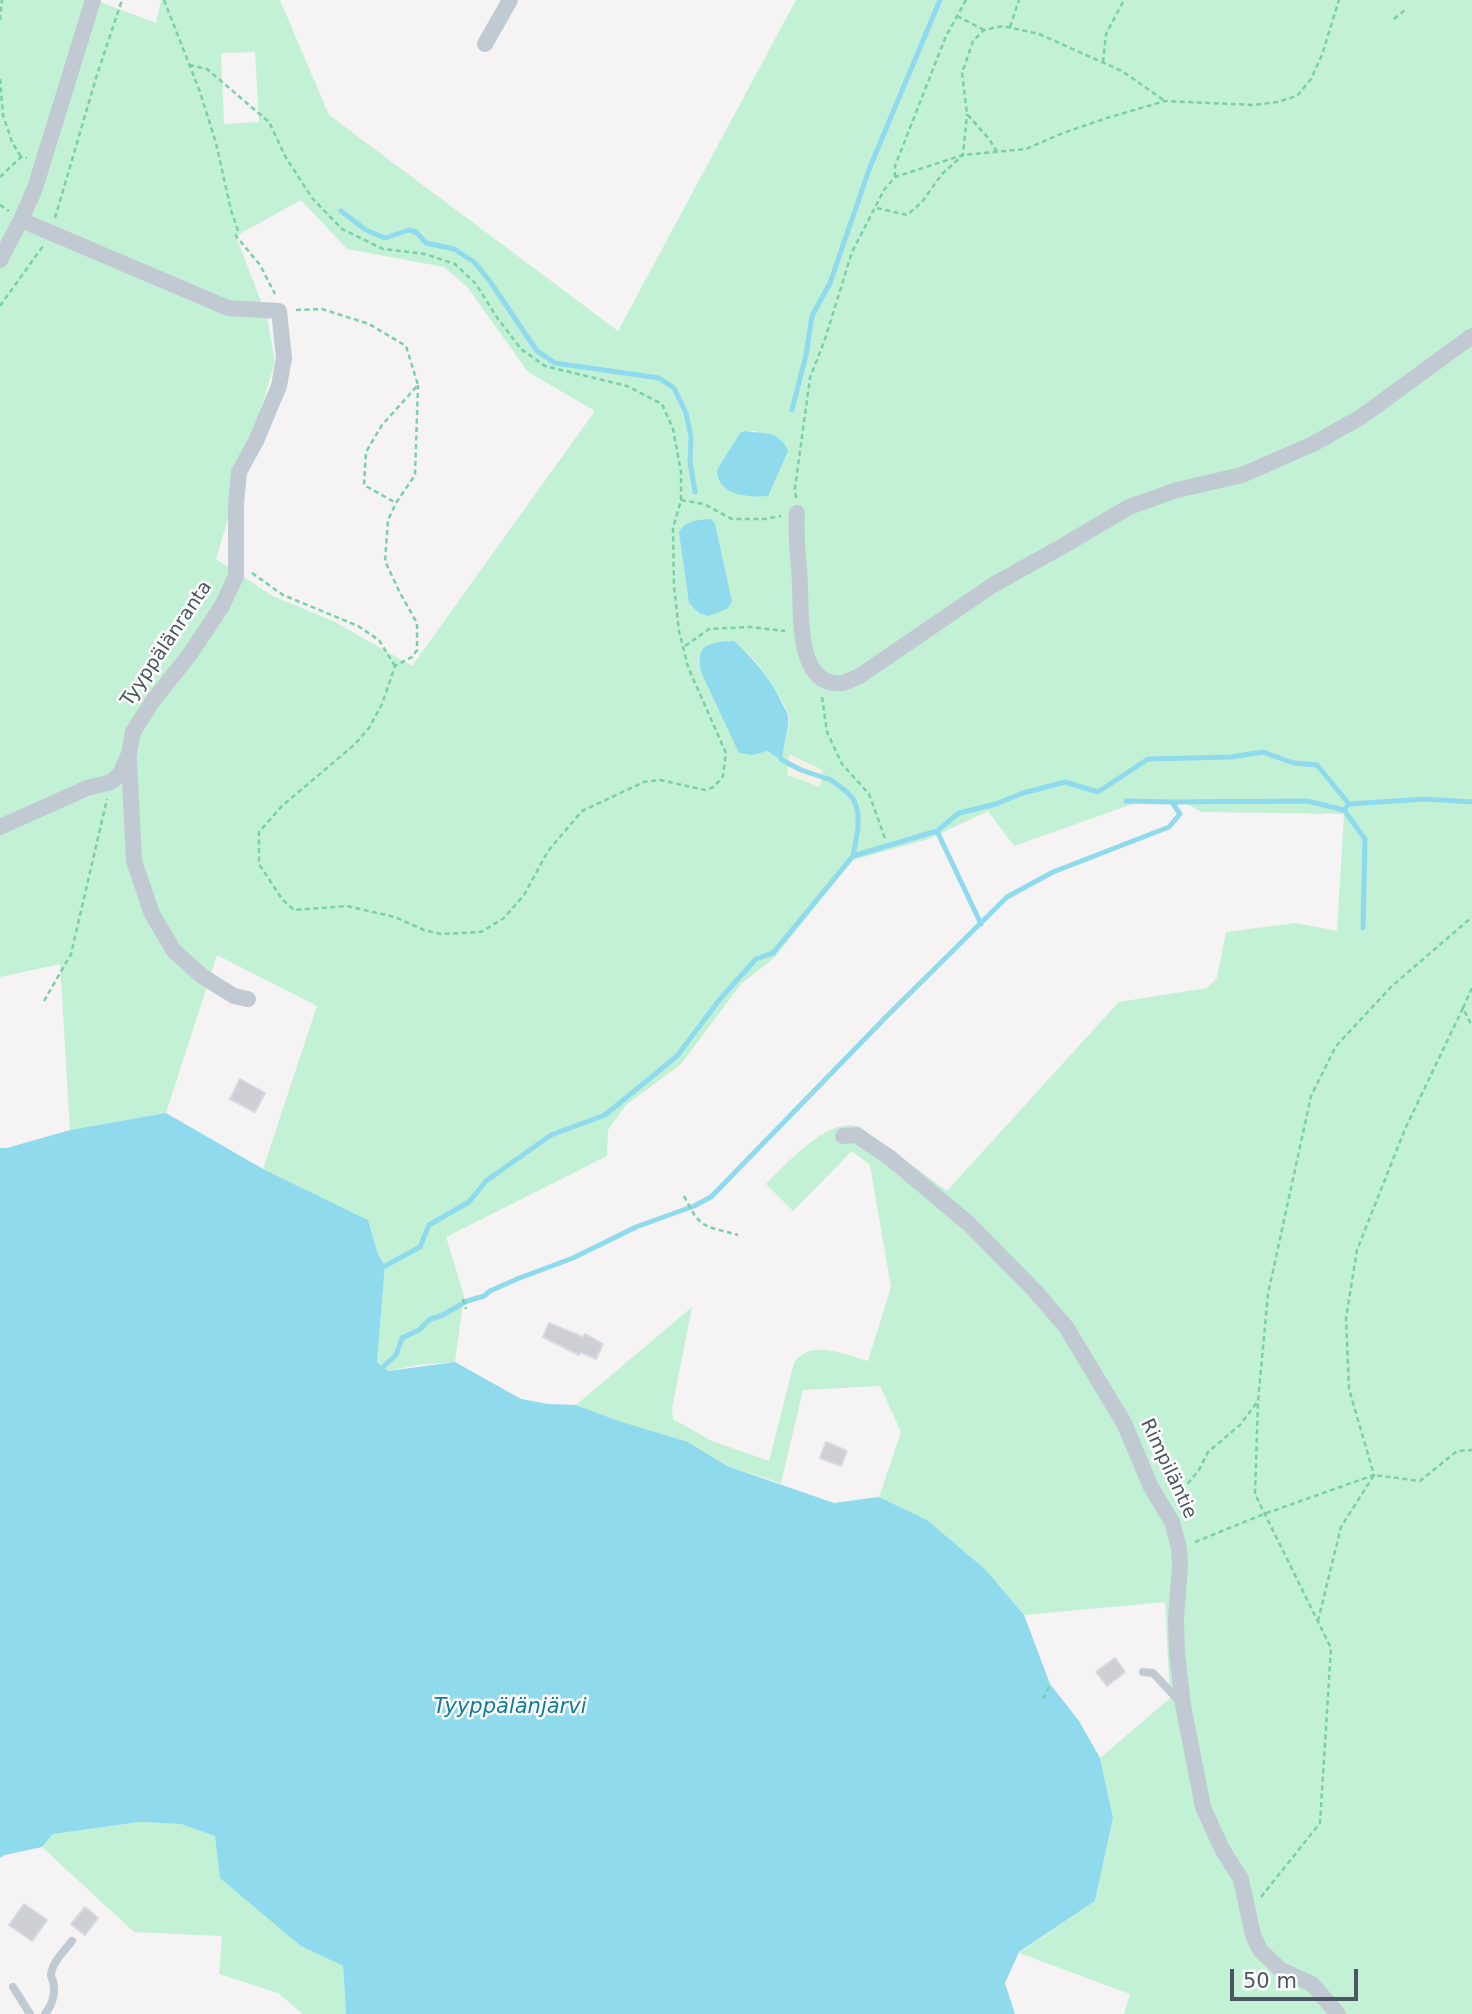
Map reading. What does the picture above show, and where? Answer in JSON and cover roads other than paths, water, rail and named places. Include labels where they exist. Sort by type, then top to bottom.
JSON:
[{"type":"street","points":[[485,44],[510,0]]},
{"type":"street","points":[[0,260],[22,220],[44,160],[92,2]]},
{"type":"street","name":"Tyyppälänranta","points":[[0,827],[87,788],[111,782],[120,774],[129,754],[133,732],[222,607],[236,576],[239,472],[256,441],[279,386],[284,358],[279,311],[228,308],[22,220]]},
{"type":"street","points":[[797,513],[795,534],[799,558],[802,642],[810,664],[820,676],[838,683],[861,675],[993,584],[1063,547],[1129,507],[1177,491],[1242,475],[1313,444],[1361,417],[1472,336]]},
{"type":"street","points":[[129,754],[134,861],[152,914],[174,951],[202,976],[234,996],[248,999]]},
{"type":"street","name":"Rimpiläntie","points":[[843,1136],[856,1135],[889,1157],[968,1223],[1036,1292],[1066,1327],[1124,1423],[1151,1487],[1172,1522],[1179,1548],[1177,1653],[1183,1705],[1203,1807],[1222,1849],[1241,1879],[1253,1935],[1260,1950],[1281,1970],[1312,1984],[1338,2014]]},
{"type":"lane","points":[[1143,1672],[1153,1673],[1183,1705]]},
{"type":"lane","points":[[45,2014],[54,1998],[52,1968],[72,1941]]},
{"type":"lane","points":[[13,1987],[30,2014]]},
{"type":"water","points":[[745,431],[775,436],[785,444],[788,451],[768,496],[735,493],[722,485],[718,478],[717,470],[740,433]]},
{"type":"water","points":[[711,519],[715,524],[732,602],[727,609],[708,616],[699,613],[689,603],[679,532],[689,523]]},
{"type":"water","points":[[734,641],[766,676],[787,714],[783,754],[776,757],[768,751],[753,755],[739,753],[702,674],[701,651],[710,644]]},
{"type":"water","name":"Tyyppälänjärvi","points":[[166,1113],[263,1169],[368,1220],[378,1254],[385,1266],[377,1362],[388,1371],[455,1362],[521,1399],[576,1405],[688,1442],[727,1466],[834,1503],[879,1497],[927,1520],[985,1569],[1024,1615],[1050,1684],[1079,1721],[1100,1758],[1113,1818],[1095,1901],[1019,1952],[1005,1983],[1015,2014],[346,2014],[343,1966],[301,1946],[220,1878],[215,1836],[181,1824],[140,1822],[53,1834],[42,1847],[0,1858],[0,1148],[70,1130]]},
{"type":"waterway","points":[[792,410],[806,355],[812,316],[830,283],[870,167],[940,0]]},
{"type":"waterway","points":[[341,211],[366,230],[385,238],[409,230],[416,232],[426,243],[454,249],[474,262],[537,351],[555,363],[659,378],[674,388],[686,413],[691,437],[690,462],[695,492]]},
{"type":"waterway","points":[[937,831],[959,813],[1065,782],[1098,792],[1148,759],[1231,757],[1263,752],[1293,763],[1317,765],[1349,804]]},
{"type":"waterway","points":[[385,1266],[420,1247],[429,1225],[469,1202],[486,1181],[551,1135],[605,1115],[677,1056],[720,999],[756,959],[773,953],[853,856],[858,828],[858,813],[854,800],[831,780],[801,770],[782,760],[779,755]]},
{"type":"waterway","points":[[383,1367],[396,1355],[402,1338],[419,1330],[430,1319],[517,1279],[573,1258],[636,1227],[711,1197],[1007,897],[1053,872],[1169,827],[1180,814],[1172,802],[1307,801],[1344,810],[1349,804],[1425,799],[1472,802]]},
{"type":"waterway","points":[[1126,801],[1172,802]]},
{"type":"waterway","points":[[1344,810],[1365,839],[1363,928]]},
{"type":"waterway","points":[[853,856],[937,831],[981,924]]}]
